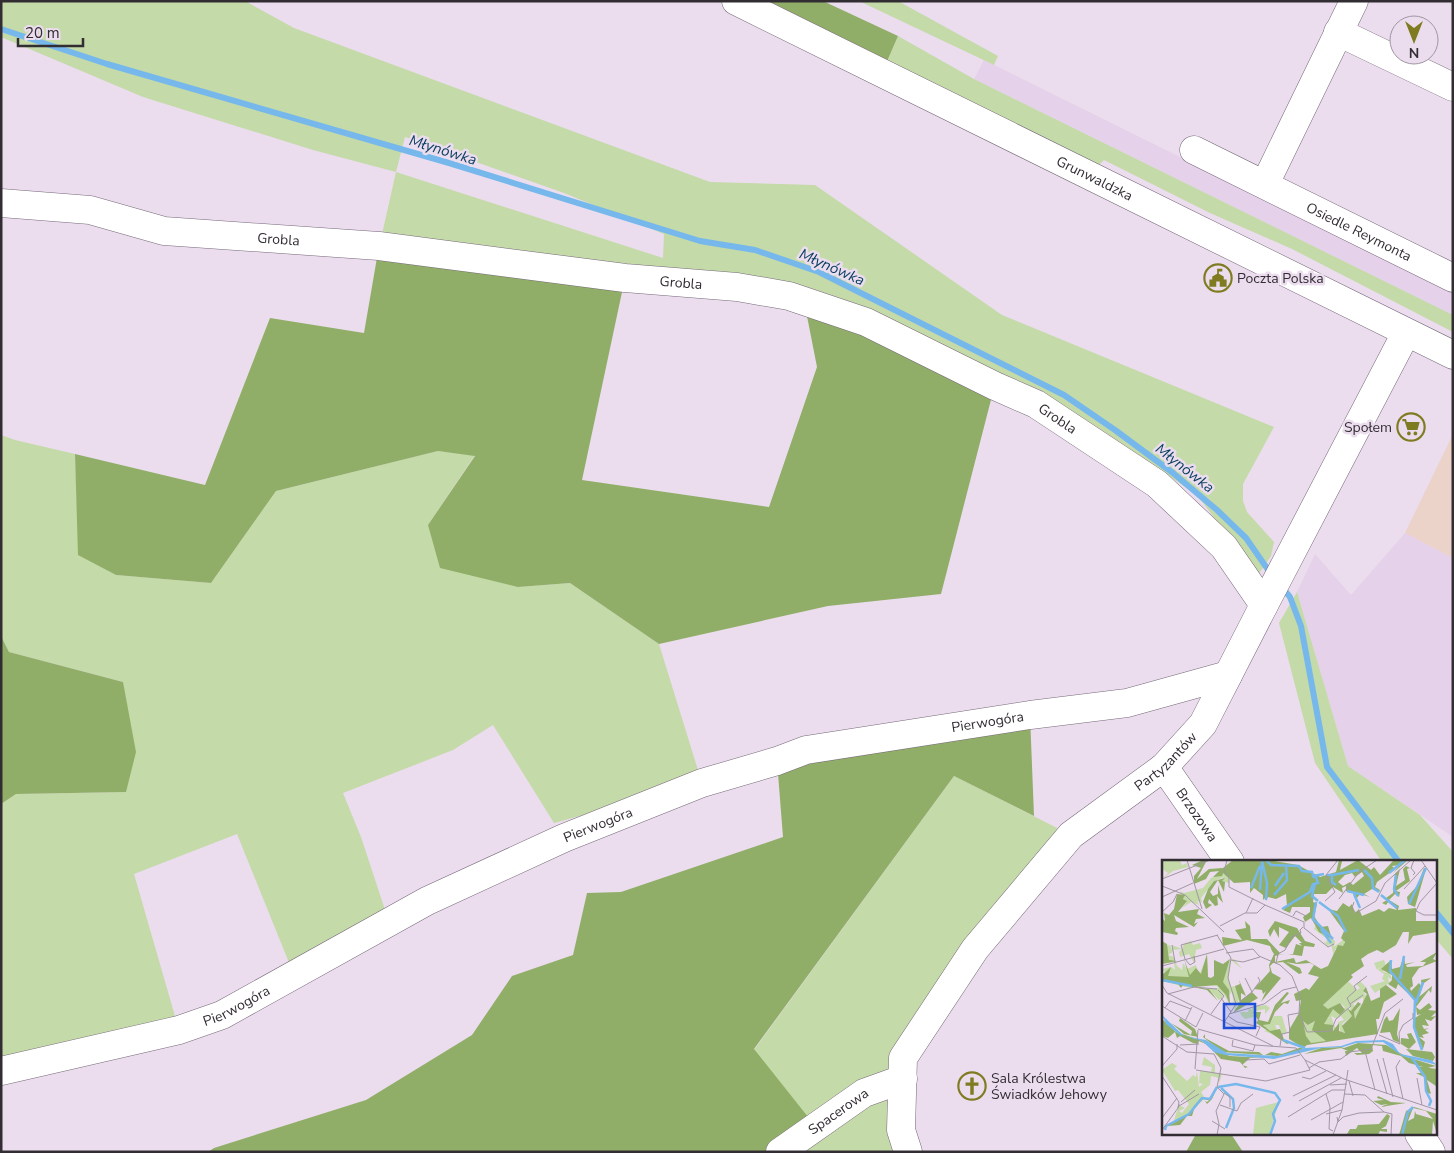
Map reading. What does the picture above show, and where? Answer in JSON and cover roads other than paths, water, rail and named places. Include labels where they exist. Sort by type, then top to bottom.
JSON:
[{"type":"street","name":"Grunwaldzka","points":[[736,1],[1453,355]]},
{"type":"street","points":[[1265,184],[1354,1]]},
{"type":"street","points":[[1338,32],[1453,87]]},
{"type":"street","name":"Osiedle Reymonta","points":[[1194,150],[1453,278]]},
{"type":"street","name":"Grobla","points":[[1,203],[90,210],[164,231],[379,246],[625,278],[737,286],[789,296],[866,322],[995,386],[1036,404],[1157,484],[1224,547],[1264,605]]},
{"type":"street","name":"Partyzantów","points":[[908,1152],[901,1130],[903,1058],[975,949],[1071,835],[1164,767],[1203,724],[1406,333]]},
{"type":"street","name":"Pierwogóra","points":[[1,1071],[179,1030],[222,1015],[427,901],[564,838],[702,783],[777,761],[806,750],[1030,714],[1127,703],[1228,675]]},
{"type":"street","name":"Brzozowa","points":[[1164,767],[1229,860]]},
{"type":"street","name":"Spacerowa","points":[[780,1152],[864,1093],[902,1079]]},
{"type":"street","points":[[1420,1136],[1431,1152]]},
{"type":"waterway","name":"Młynówka","points":[[1,29],[107,64],[449,163],[700,241],[755,250],[819,272],[1064,395],[1173,473],[1217,510],[1246,538],[1271,574]]},
{"type":"waterway","name":"Młynówka","points":[[1281,586],[1290,597],[1301,626],[1327,767],[1397,860]]},
{"type":"waterway","name":"Młynówka","points":[[1436,912],[1453,933]]},
{"type":"place","name":"Poczta Polska","points":[[1218,278]]},
{"type":"place","name":"Społem","points":[[1411,427]]},
{"type":"place","name":"Sala Królestwa Świadków Jehowy","points":[[972,1086]]}]
